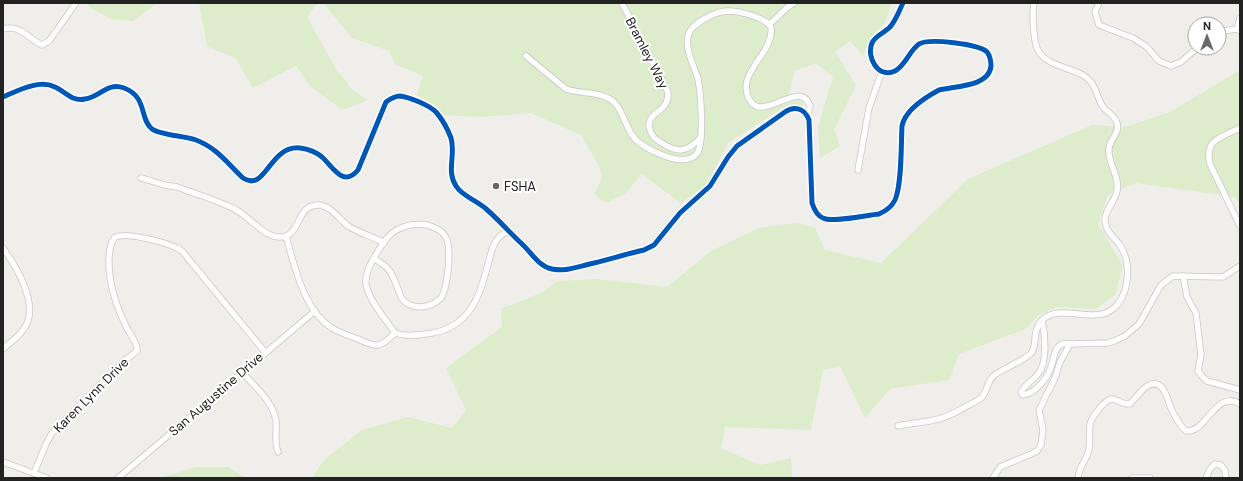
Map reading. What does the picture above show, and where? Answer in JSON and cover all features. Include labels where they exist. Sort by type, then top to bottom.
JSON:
[{"type":"street","points":[[3,29],[12,28],[20,30],[42,45],[49,41],[76,3]]},
{"type":"street","name":"Bramley Way","points":[[622,3],[668,92],[667,102],[650,121],[649,125],[651,133],[659,142],[668,147],[681,150],[691,146],[701,136]]},
{"type":"street","points":[[769,24],[788,6],[794,3]]},
{"type":"street","points":[[3,97],[19,90],[45,85],[57,87],[70,97],[80,100],[86,99],[108,88],[117,86],[122,87],[137,97],[148,125],[154,130],[206,144],[219,153],[243,178],[253,181],[260,178],[276,157],[292,148],[304,148],[317,154],[338,175],[346,177],[353,175],[358,170],[386,102],[394,97],[404,97],[424,104],[438,115],[451,141],[451,171],[453,182],[456,187],[463,194],[482,206],[523,244],[536,260],[548,268],[568,269],[646,249],[654,244],[680,213],[710,186],[728,157],[737,146],[788,109],[797,108],[801,110],[809,120],[812,203],[819,216],[830,220],[879,214],[886,210],[893,204],[898,192],[902,126],[906,116],[933,93],[983,80],[989,74],[991,62],[987,52],[979,47],[940,41],[924,41],[914,48],[900,67],[895,71],[887,73],[882,71],[872,62],[870,53],[871,46],[873,42],[885,32],[894,21],[903,3]]},
{"type":"street","points":[[898,426],[945,417],[980,399],[984,396],[987,386],[994,375],[1030,355],[1034,347],[1034,336],[1037,327],[1047,315],[1058,313],[1100,315],[1107,313],[1117,305],[1125,290],[1127,268],[1126,256],[1107,229],[1105,221],[1106,214],[1113,203],[1118,190],[1117,178],[1111,165],[1109,146],[1118,126],[1112,114],[1104,108],[1092,84],[1086,78],[1080,73],[1048,60],[1038,50],[1032,21],[1034,3]]},
{"type":"street","points":[[1100,3],[1095,12],[1099,25],[1133,38],[1147,47],[1159,61],[1170,66],[1181,62],[1188,56]]},
{"type":"street","points":[[526,56],[566,89],[572,92],[604,96],[614,102],[618,106],[635,139],[662,154],[678,160],[683,160],[692,157],[698,150],[701,136],[700,94],[698,80],[687,40],[690,30],[697,23],[716,14],[727,11],[760,18],[769,24],[772,31],[770,41],[749,74],[747,81],[747,93],[749,98],[755,106],[764,107],[793,97],[803,97],[807,99],[810,106],[807,116]]},
{"type":"street","points":[[1227,31],[1239,30],[1240,18]]},
{"type":"street","points":[[858,170],[868,108],[882,71]]},
{"type":"street","points":[[1240,128],[1224,134],[1216,139],[1209,150],[1208,157],[1240,226]]},
{"type":"street","points":[[141,178],[178,187],[235,209],[270,235],[286,236],[295,230],[301,214],[305,210],[309,207],[318,205],[328,208],[348,226],[384,243]]},
{"type":"street","points":[[374,259],[381,262],[391,272],[402,299],[408,305],[417,307],[427,306],[436,302],[442,296],[446,285],[448,250],[447,240],[440,230],[429,225],[416,223],[396,231],[387,238],[374,259],[367,273],[366,279],[367,290],[395,333],[400,335],[409,335],[436,333],[454,325],[467,315],[477,298],[493,245],[499,237],[508,231]]},
{"type":"street","name":"Karen Lynn Drive","points":[[34,473],[52,433],[124,361],[137,351],[137,345],[130,334],[117,306],[111,286],[109,263],[110,246],[115,237],[120,235],[134,236],[175,246],[182,251],[265,352]]},
{"type":"street","points":[[286,236],[303,289],[315,311],[331,328],[370,345],[379,346],[395,333]]},
{"type":"street","points":[[3,248],[26,290],[29,308],[28,321],[19,335],[3,349]]},
{"type":"street","points":[[1042,320],[1045,342],[1042,368],[1038,374],[1023,387],[1021,392],[1023,395],[1028,394],[1046,378],[1057,348],[1060,345],[1065,343],[1107,343],[1125,336],[1139,324],[1161,285],[1173,276],[1223,277],[1240,266]]},
{"type":"street","points":[[1183,276],[1187,297],[1196,313],[1201,355],[1198,371],[1207,381],[1240,390]]},
{"type":"street","name":"San Augustine Drive","points":[[118,478],[315,311]]},
{"type":"street","points":[[993,478],[1000,466],[1037,451],[1043,437],[1039,410],[1055,378],[1060,362],[1070,344]]},
{"type":"street","points":[[242,372],[274,410],[276,423],[275,446],[278,452]]},
{"type":"street","points":[[1078,478],[1082,464],[1089,451],[1090,423],[1103,404],[1109,400],[1116,400],[1124,405],[1129,404],[1149,385],[1154,384],[1159,386],[1164,389],[1171,407],[1182,428],[1186,431],[1193,430],[1200,426],[1218,405],[1229,401],[1240,404]]},
{"type":"street","points":[[3,462],[47,478]]},
{"type":"street","points":[[1206,478],[1210,469],[1215,464],[1221,465],[1225,471],[1226,478]]},
{"type":"street","points":[[1132,478],[1150,478]]},
{"type":"green space","points":[[89,3],[157,3],[133,21],[110,19],[88,6]]},
{"type":"green space","points":[[199,3],[318,3],[307,17],[337,71],[344,78],[351,89],[368,100],[342,110],[310,86],[296,66],[253,88],[236,59],[207,46]]},
{"type":"green space","points":[[323,3],[892,3],[884,24],[870,38],[863,56],[850,41],[835,52],[856,85],[834,129],[840,146],[820,158],[818,127],[833,77],[816,63],[795,71],[789,93],[803,100],[804,106],[786,106],[729,142],[706,185],[681,203],[642,174],[625,194],[606,203],[594,194],[602,178],[600,168],[581,135],[531,113],[482,117],[442,115],[436,106],[417,95],[423,76],[395,64],[389,51],[352,38]]},
{"type":"green space","points":[[1240,70],[1240,205],[1235,197],[1136,183],[1108,194],[1098,224],[1123,266],[1115,295],[1096,309],[1056,307],[1039,315],[1025,329],[959,354],[949,380],[890,389],[865,418],[840,366],[823,370],[811,430],[725,427],[721,448],[760,465],[791,458],[792,478],[312,478],[324,460],[362,430],[408,417],[452,428],[466,410],[446,368],[502,327],[501,309],[543,292],[558,281],[596,279],[667,287],[711,251],[759,228],[798,223],[815,228],[825,250],[881,263],[968,179],[1092,125],[1126,127],[1170,112]]},
{"type":"green space","points":[[196,467],[228,467],[246,478],[164,477]]},
{"type":"cycle path","points":[[3,97],[21,89],[42,84],[55,87],[73,98],[80,100],[95,96],[108,88],[124,88],[132,92],[137,97],[148,125],[152,129],[161,133],[196,140],[203,143],[221,156],[243,178],[251,181],[257,179],[263,174],[281,154],[290,149],[300,148],[320,155],[338,174],[348,177],[353,175],[358,170],[386,102],[398,96],[408,98],[433,109],[445,125],[451,138],[451,168],[453,180],[456,186],[465,195],[490,212],[543,265],[557,270],[568,269],[644,250],[654,245],[680,213],[710,186],[728,157],[737,146],[785,112],[792,109],[799,109],[805,113],[809,120],[812,203],[817,214],[823,218],[834,220],[879,214],[888,208],[895,200],[899,184],[902,126],[907,115],[922,100],[939,90],[978,82],[989,73],[991,66],[987,52],[982,49],[965,44],[924,42],[919,44],[902,65],[895,71],[889,73],[883,72],[872,60],[872,43],[875,38],[888,29],[892,24],[903,3]]},
{"type":"place","name":"FSHA","points":[[496,186]]}]
